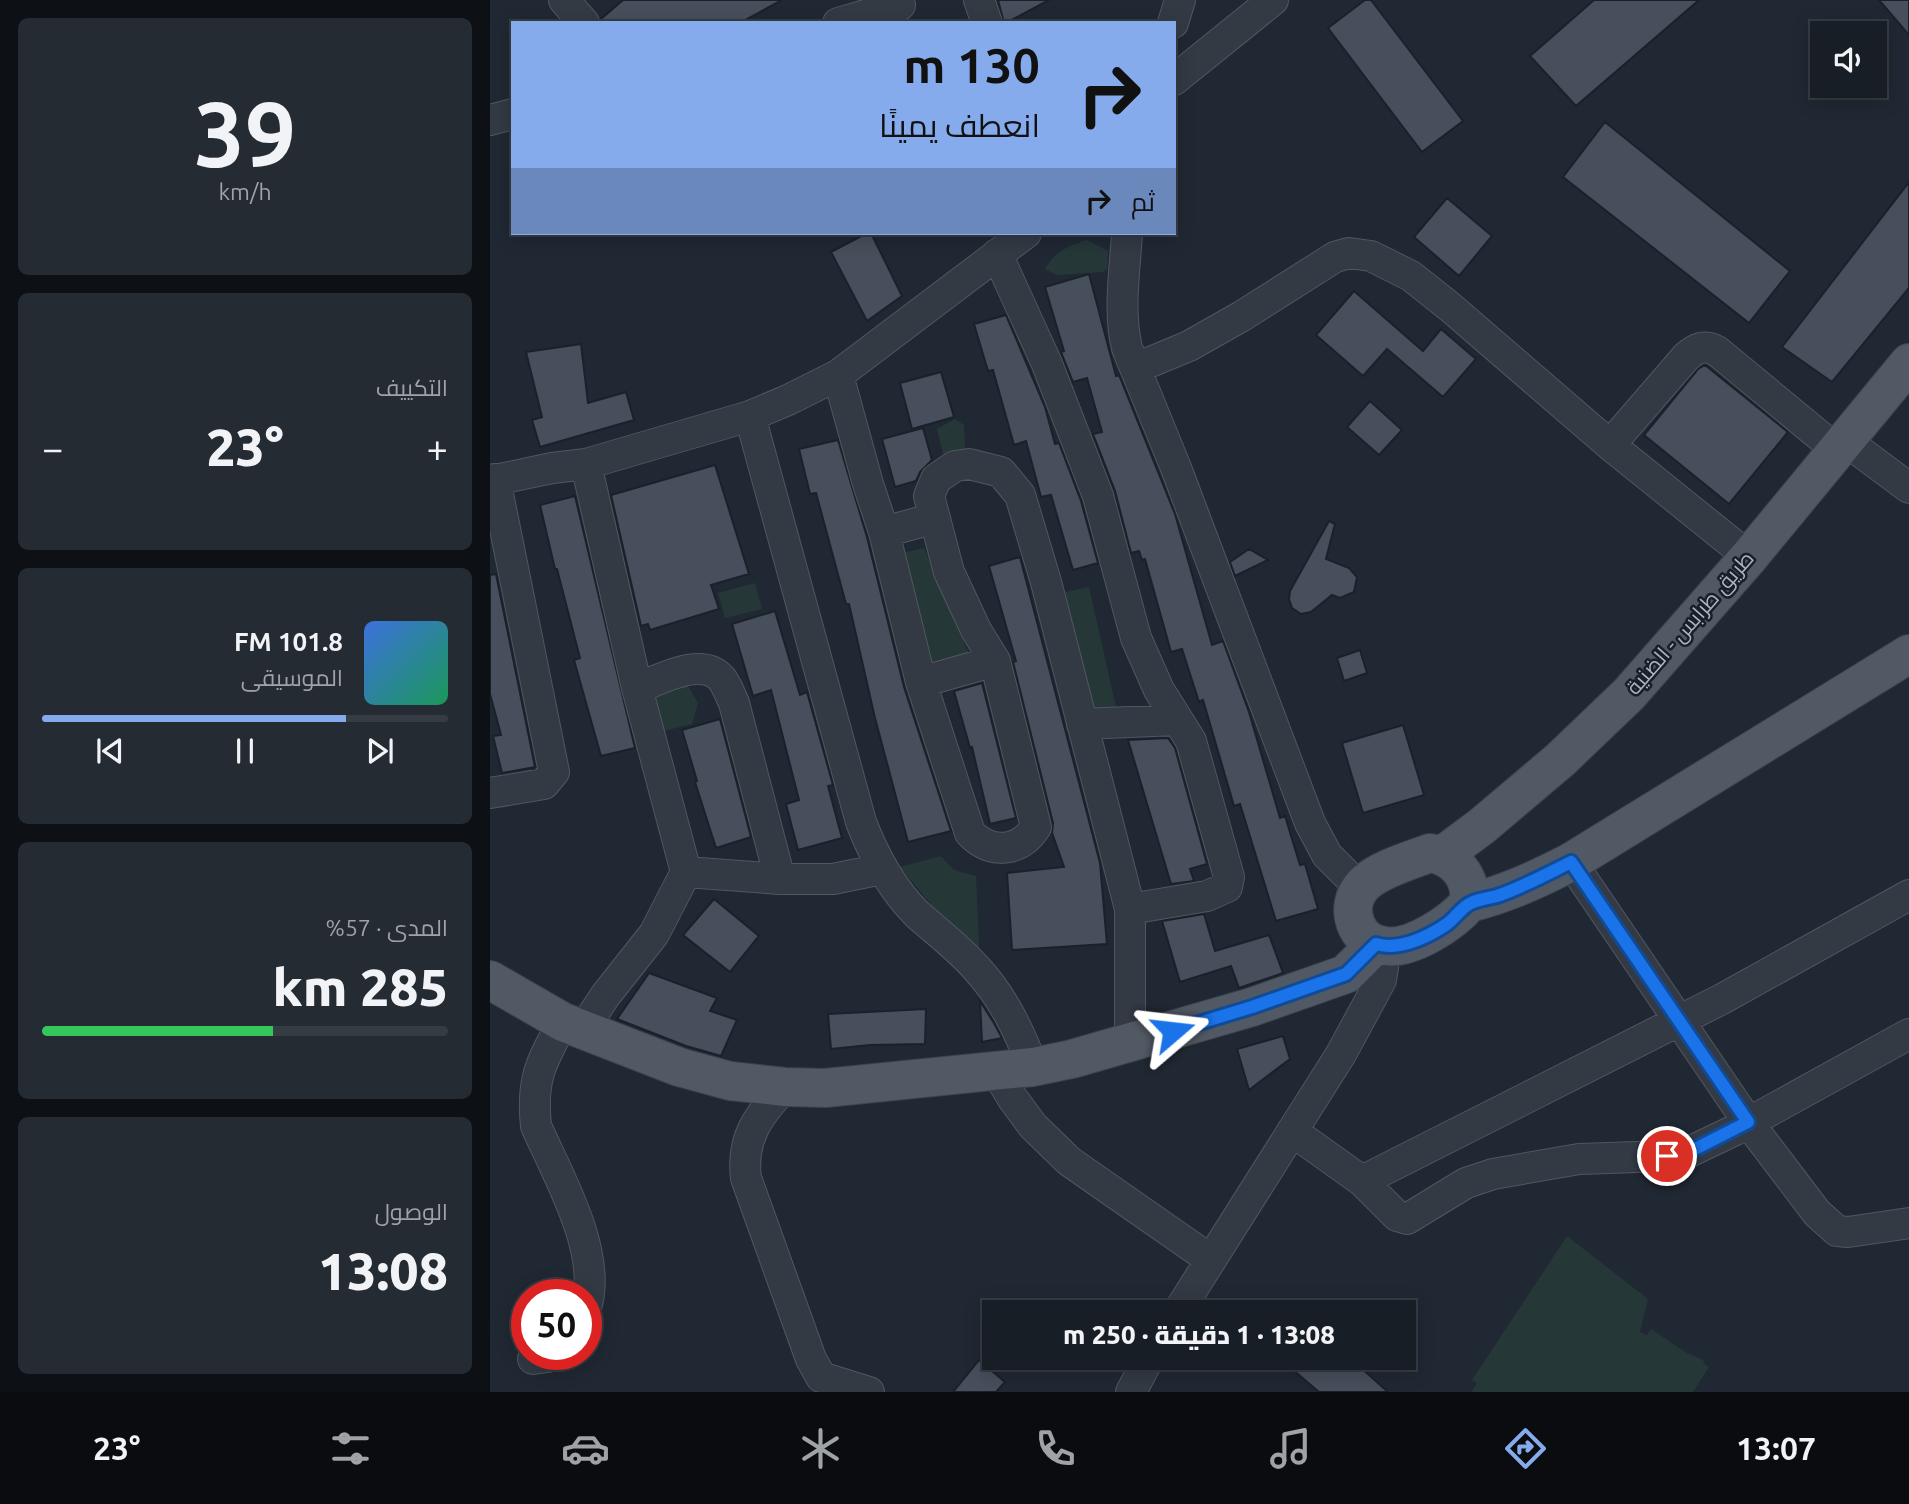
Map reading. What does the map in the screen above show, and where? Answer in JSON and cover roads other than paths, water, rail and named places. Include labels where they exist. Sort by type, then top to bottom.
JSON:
[{"type":"main road","name":"طريق طرابس - الضنية","points":[[1443,855],[1560,760],[1629,694],[1749,557],[1909,363]]},
{"type":"main road","points":[[1469,903],[1468,882],[1451,858],[1430,853],[1374,877],[1360,888],[1354,899],[1353,917],[1362,935],[1381,945],[1397,945],[1428,935],[1446,924],[1469,903],[1497,896],[1571,862],[1909,654]]},
{"type":"main road","points":[[490,980],[573,1026],[679,1067],[730,1081],[825,1088],[1033,1067],[1072,1059],[1252,1007],[1346,974],[1381,945]]},
{"type":"street","points":[[564,0],[582,21]]},
{"type":"street","points":[[979,0],[986,21]]},
{"type":"street","points":[[1174,21],[1180,0]]},
{"type":"street","points":[[1176,78],[1273,0]]},
{"type":"street","points":[[847,21],[903,9]]},
{"type":"street","points":[[490,120],[511,115]]},
{"type":"street","points":[[490,793],[544,784],[554,772],[493,480],[586,464],[750,416],[788,400],[838,374],[1023,235]]},
{"type":"street","points":[[1127,235],[1123,332],[1127,348],[1310,823],[1327,856],[1360,888]]},
{"type":"street","points":[[1136,368],[1189,346],[1335,257],[1349,253],[1371,256],[1410,276],[1450,306],[1610,445],[1749,557]]},
{"type":"street","points":[[997,254],[1047,364],[1098,496],[1136,638],[1158,690],[1191,741],[1229,877],[1227,887],[1208,896],[1130,909]]},
{"type":"street","points":[[1610,445],[1686,357],[1695,349],[1710,347],[1842,446],[1909,488]]},
{"type":"street","points":[[838,374],[884,532],[921,682],[970,833],[977,840],[999,849],[1011,848],[1030,836],[1036,827],[995,662],[976,630],[949,572],[929,496],[936,479],[955,466],[969,464],[1001,471],[1020,495],[1130,909],[1130,1043]]},
{"type":"street","points":[[750,416],[861,822],[870,846],[898,892],[916,913],[959,950],[995,992],[1023,1041],[1033,1067]]},
{"type":"street","points":[[586,464],[637,688],[686,872],[654,934],[605,996],[573,1026],[537,1073],[537,1126],[586,1247],[588,1279]]},
{"type":"street","points":[[884,532],[934,518]]},
{"type":"street","points":[[921,682],[995,662]]},
{"type":"street","points":[[637,688],[691,669],[704,668],[721,677],[734,703],[780,879]]},
{"type":"street","points":[[1082,724],[1177,720]]},
{"type":"street","points":[[1571,862],[1748,1122],[1802,1196],[1830,1227],[1848,1232],[1909,1223]]},
{"type":"street","points":[[686,872],[780,879],[833,879],[882,869]]},
{"type":"street","points":[[1362,1181],[1801,957],[1909,895]]},
{"type":"street","points":[[1186,1300],[1375,994],[1381,980],[1381,945]]},
{"type":"street","points":[[1292,1131],[1362,1181],[1397,1216],[1407,1219],[1466,1183],[1493,1174],[1579,1159],[1667,1156],[1689,1152],[1909,1034]]},
{"type":"street","points":[[996,1071],[1033,1126],[1069,1161],[1211,1260]]},
{"type":"street","points":[[785,1087],[758,1119],[749,1138],[744,1159],[746,1178],[819,1385],[869,1392]]},
{"type":"street","points":[[1131,1392],[1143,1370]]}]
